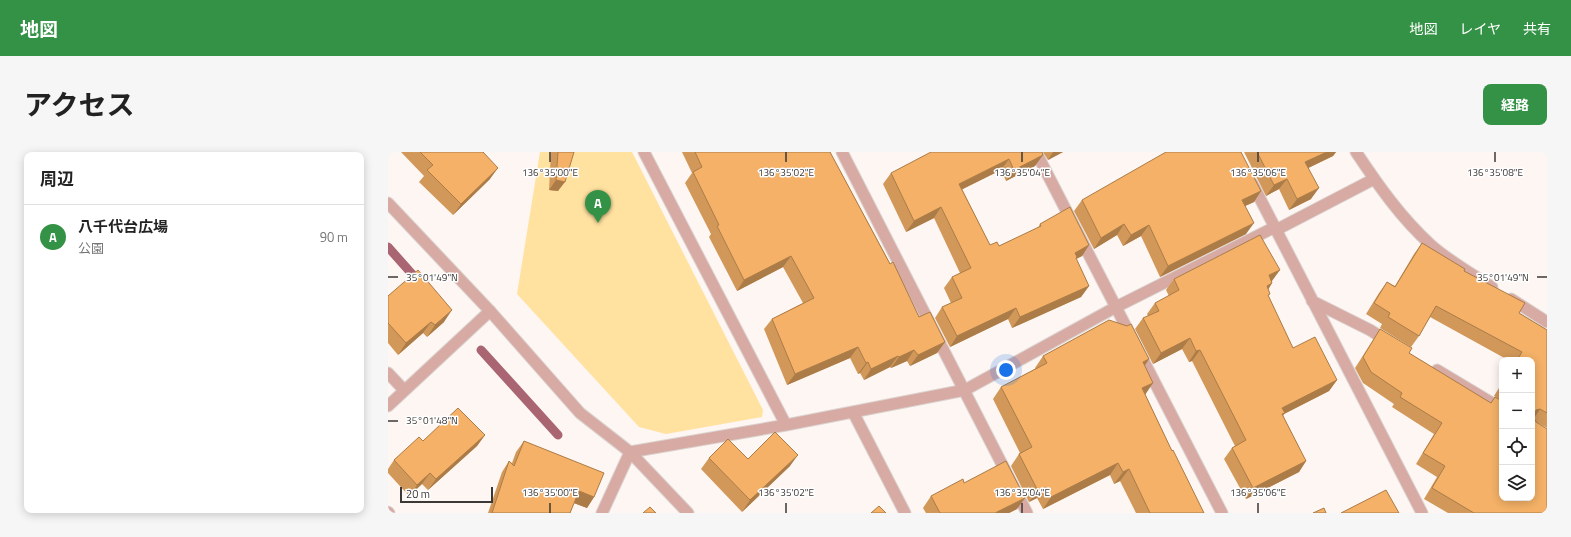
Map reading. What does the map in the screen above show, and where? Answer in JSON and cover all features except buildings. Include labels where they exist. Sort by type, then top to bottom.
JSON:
[{"type":"street","points":[[644,152],[786,424]]},
{"type":"street","points":[[842,152],[1027,513]]},
{"type":"street","points":[[1036,152],[1222,513]]},
{"type":"street","points":[[1356,152],[1374,180],[1402,217],[1432,246],[1466,270],[1547,322]]},
{"type":"street","points":[[1247,172],[1422,513]]},
{"type":"street","points":[[630,452],[853,412],[965,390],[1116,307],[1374,180]]},
{"type":"street","points":[[388,203],[490,311],[580,413],[630,452],[688,513]]},
{"type":"street","points":[[1312,301],[1370,330],[1396,346]]},
{"type":"street","points":[[388,406],[490,311]]},
{"type":"street","points":[[1429,366],[1499,407]]},
{"type":"street","points":[[388,373],[404,390]]},
{"type":"street","points":[[853,412],[905,513]]},
{"type":"street","points":[[602,513],[630,452]]},
{"type":"shaded area","points":[[540,152],[632,152],[763,410],[762,417],[666,434],[639,427],[517,294]]},
{"type":"waterway","points":[[388,247],[420,283]]},
{"type":"waterway","points":[[481,350],[558,435]]},
{"type":"place","name":"八千代台広場","points":[[598,223]]}]
